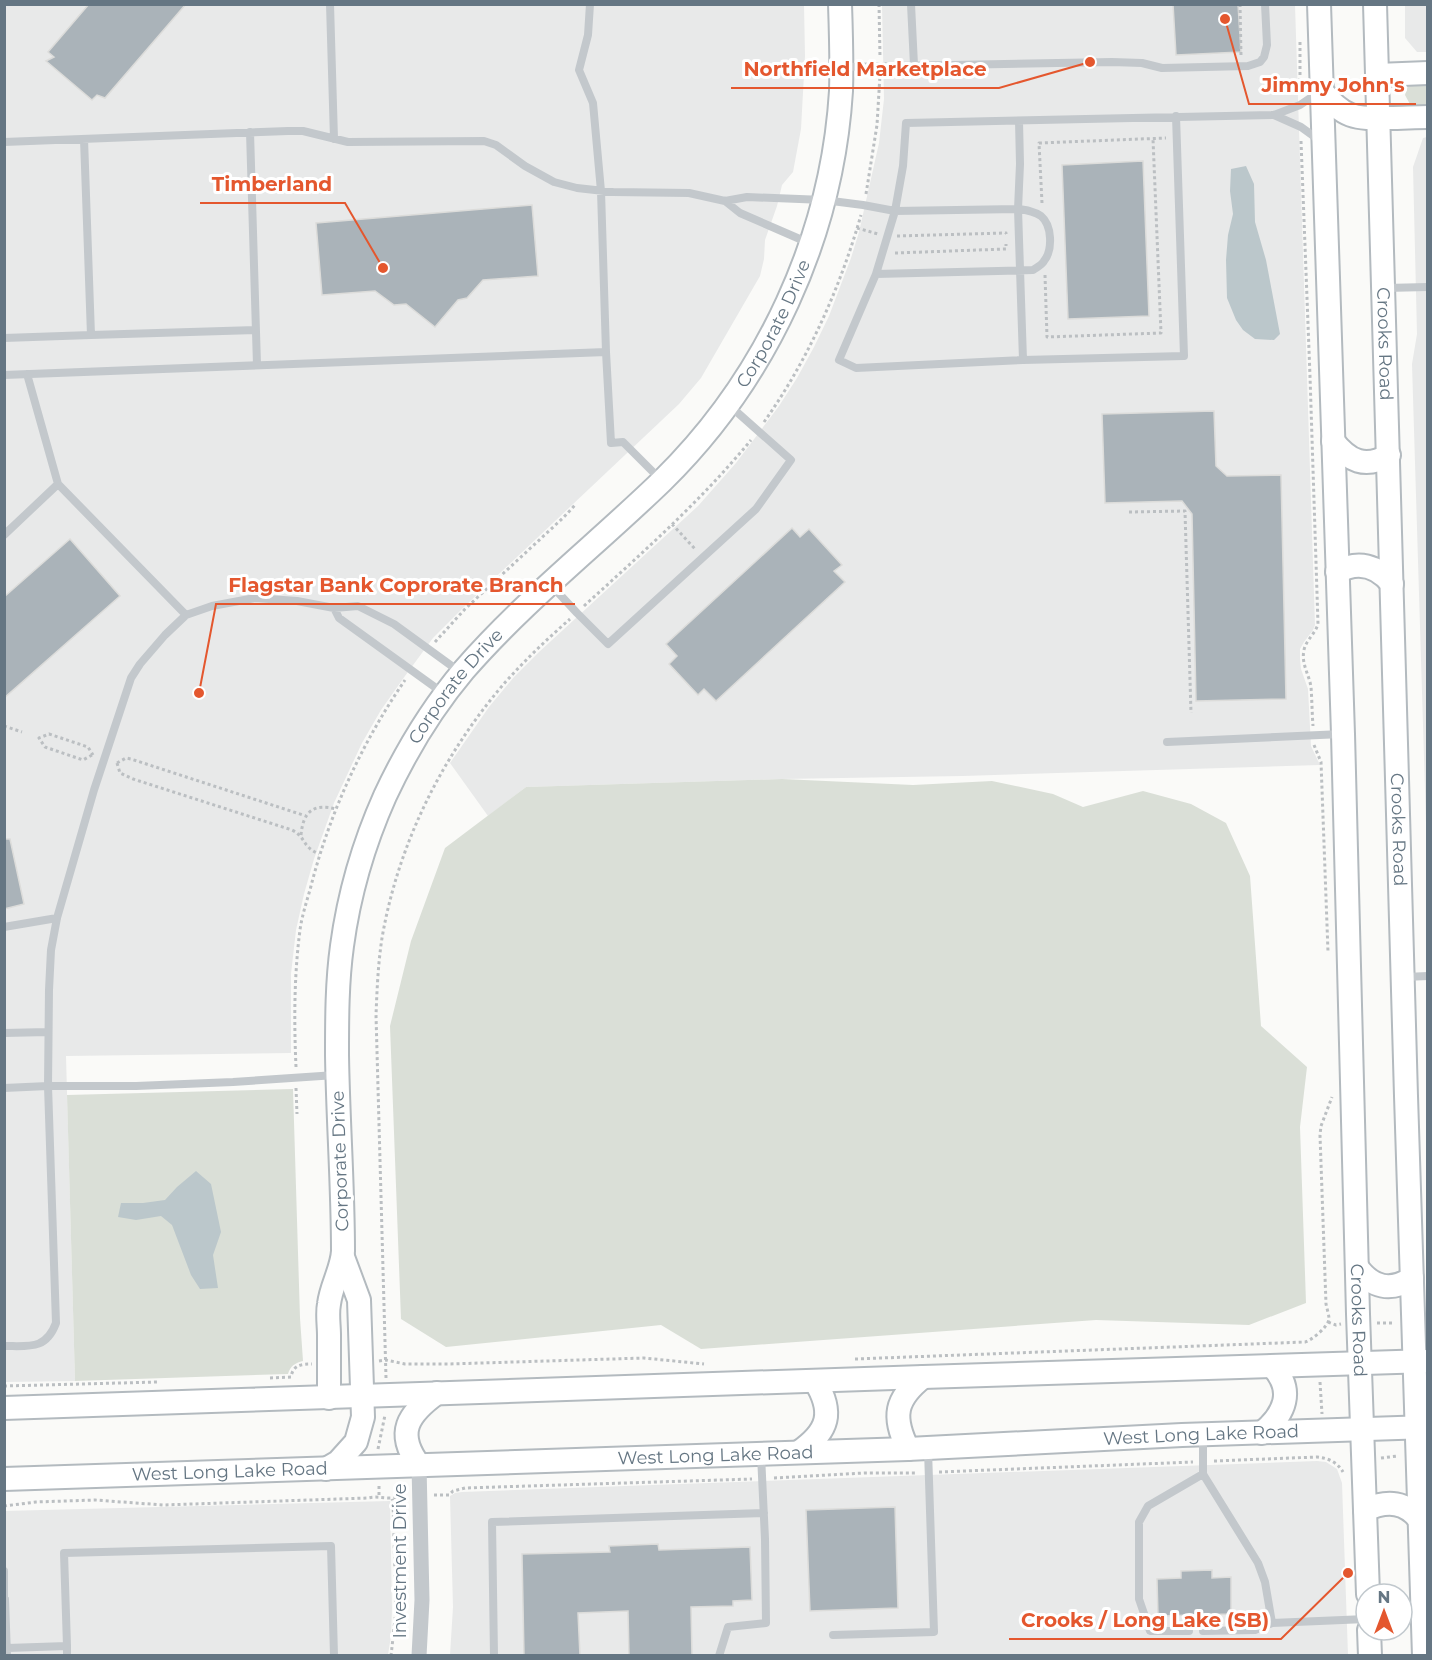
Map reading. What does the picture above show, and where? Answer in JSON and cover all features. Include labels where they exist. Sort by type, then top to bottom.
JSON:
[{"type":"main road","name":"Corporate Drive","points":[[330,1398],[329,1303],[343,1257],[338,1075],[339,975],[346,921],[358,869],[372,827],[413,742],[462,673],[503,628],[662,481],[697,444],[728,404],[757,360],[799,276],[824,200],[838,119],[841,67],[840,4]]},
{"type":"main road","name":"Crooks Road","points":[[1319,4],[1311,94],[1323,142],[1368,1582]]},
{"type":"main road","name":"Crooks Road","points":[[1375,4],[1412,1278],[1421,1361],[1424,1656]]},
{"type":"main road","points":[[1377,75],[1428,73]]},
{"type":"main road","points":[[1311,94],[1329,100],[1345,112],[1363,119],[1428,117]]},
{"type":"main road","points":[[1333,441],[1342,453],[1360,461],[1375,462],[1389,456]]},
{"type":"main road","points":[[1337,572],[1361,564],[1378,570],[1392,584]]},
{"type":"main road","name":"Corporate Drive","points":[[326,1469],[338,1462],[356,1442],[363,1417],[359,1299],[343,1257]]},
{"type":"main road","points":[[1357,1267],[1370,1281],[1380,1285],[1397,1286],[1412,1278]]},
{"type":"main road","points":[[4,1408],[1421,1361]]},
{"type":"main road","points":[[1262,1433],[1274,1424],[1285,1401],[1286,1391],[1283,1382],[1279,1373],[1272,1366]]},
{"type":"main road","points":[[918,1448],[898,1428],[897,1418],[903,1397],[910,1386],[923,1377]]},
{"type":"main road","points":[[799,1452],[813,1443],[822,1431],[826,1420],[827,1410],[824,1399],[815,1381]]},
{"type":"main road","points":[[419,1465],[407,1444],[408,1424],[424,1402],[437,1393]]},
{"type":"main road","name":"West Long Lake Road","points":[[4,1479],[761,1454],[1422,1428]]},
{"type":"main road","points":[[1365,1510],[1384,1504],[1395,1504],[1415,1513],[1421,1522]]},
{"type":"street","name":"Investment Drive","points":[[419,1465],[422,1600],[419,1656]]},
{"type":"lane","points":[[330,4],[334,139]]},
{"type":"lane","points":[[590,4],[588,34],[579,70],[593,103],[601,191],[611,443],[623,442],[662,481]]},
{"type":"lane","points":[[911,4],[914,65]]},
{"type":"lane","points":[[841,67],[1112,62],[1142,63],[1162,68],[1248,66],[1260,62],[1266,51],[1265,4]]},
{"type":"lane","points":[[1176,116],[1184,356],[1023,360],[856,368],[839,360],[876,274],[895,211],[903,166],[906,123],[1176,116],[1274,115],[1300,105],[1311,94]]},
{"type":"lane","points":[[1274,115],[1301,127],[1323,142]]},
{"type":"lane","points":[[1019,121],[1018,209],[1023,360]]},
{"type":"lane","points":[[4,142],[303,131],[348,142],[484,141],[496,145],[525,166],[554,182],[601,191],[689,193],[725,201],[747,197],[824,200],[895,211],[1018,209],[1034,212],[1046,221],[1049,235],[1048,250],[1043,263],[1033,270],[876,274]]},
{"type":"lane","points":[[250,132],[257,365]]},
{"type":"lane","points":[[84,139],[91,335]]},
{"type":"lane","points":[[725,201],[740,213],[811,244]]},
{"type":"lane","points":[[1384,288],[1428,287]]},
{"type":"lane","points":[[4,338],[256,330]]},
{"type":"lane","points":[[4,375],[606,352]]},
{"type":"lane","points":[[27,374],[58,484],[186,615]]},
{"type":"lane","points":[[550,584],[608,644],[756,509],[791,460],[728,404]]},
{"type":"lane","points":[[4,535],[58,484]]},
{"type":"lane","points":[[4,1346],[36,1345],[46,1340],[56,1323],[48,1086],[51,950],[57,918],[81,832],[132,678],[140,664],[186,615],[212,606],[255,598],[297,601],[334,608],[358,606],[377,614],[462,673]]},
{"type":"lane","points":[[334,608],[339,618],[445,695]]},
{"type":"lane","points":[[1167,742],[1343,734]]},
{"type":"lane","points":[[4,927],[57,918]]},
{"type":"lane","points":[[1403,977],[1428,976]]},
{"type":"lane","points":[[4,1034],[48,1032]]},
{"type":"lane","points":[[4,1088],[136,1086],[338,1075]]},
{"type":"lane","points":[[1203,1435],[1203,1474],[1258,1563],[1265,1582],[1272,1623]]},
{"type":"lane","points":[[833,1635],[934,1632],[918,1448]]},
{"type":"lane","points":[[719,1656],[728,1627],[766,1623],[761,1454]]},
{"type":"lane","points":[[1189,1631],[1150,1631],[1139,1599],[1139,1522],[1148,1506],[1203,1474]]},
{"type":"lane","points":[[494,1656],[492,1522],[764,1513]]},
{"type":"lane","points":[[67,1656],[64,1553],[331,1546],[334,1656]]},
{"type":"lane","points":[[4,1571],[7,1652],[67,1646]]},
{"type":"lane","points":[[1203,1631],[1255,1630],[1272,1623],[1354,1619]]},
{"type":"path","points":[[879,4],[880,54]]},
{"type":"path","points":[[1232,56],[1242,56],[1240,4]]},
{"type":"path","points":[[1300,41],[1311,94]]},
{"type":"path","points":[[866,192],[876,135],[880,76]]},
{"type":"path","points":[[1300,134],[1318,624],[1316,631],[1306,644],[1303,658],[1311,687],[1313,722]]},
{"type":"path","points":[[1042,207],[1039,143],[1168,138]]},
{"type":"path","points":[[1050,270],[1044,273],[1047,337],[1161,333],[1153,139]]},
{"type":"path","points":[[765,420],[794,375],[815,335],[840,276],[861,216]]},
{"type":"path","points":[[857,228],[878,234]]},
{"type":"path","points":[[1006,233],[1006,249],[894,253],[897,236],[1006,233]]},
{"type":"path","points":[[585,605],[716,481],[751,439]]},
{"type":"path","points":[[436,641],[465,609],[575,505]]},
{"type":"path","points":[[1129,512],[1185,511],[1191,713]]},
{"type":"path","points":[[672,524],[697,551]]},
{"type":"path","points":[[386,1370],[376,1015],[380,955],[393,891],[421,813],[458,745],[503,684],[537,648],[567,622]]},
{"type":"path","points":[[296,1065],[294,1006],[300,927],[319,854],[336,809],[365,746],[407,678]]},
{"type":"path","points":[[4,726],[22,732]]},
{"type":"path","points":[[49,734],[88,747],[93,756],[83,760],[45,747],[39,738],[49,734]]},
{"type":"path","points":[[1314,745],[1322,762],[1328,960]]},
{"type":"path","points":[[301,835],[292,830],[133,779],[120,773],[117,763],[126,758],[132,759],[306,816]]},
{"type":"path","points":[[319,854],[307,848],[301,835],[302,824],[311,810],[317,807],[336,809]]},
{"type":"path","points":[[296,1089],[297,1114]]},
{"type":"path","points":[[851,1359],[1305,1342],[1314,1338],[1328,1322],[1329,1317],[1326,1304],[1320,1135],[1333,1089]]},
{"type":"path","points":[[1328,1322],[1336,1325]]},
{"type":"path","points":[[1372,1322],[1400,1323]]},
{"type":"path","points":[[376,1361],[421,1364],[644,1358],[708,1364]]},
{"type":"path","points":[[262,1379],[291,1377],[295,1368],[300,1365],[319,1363]]},
{"type":"path","points":[[1320,1377],[1322,1417]]},
{"type":"path","points":[[4,1386],[163,1382]]},
{"type":"path","points":[[377,1452],[386,1409]]},
{"type":"path","points":[[1213,1461],[1323,1458],[1323,1453]]},
{"type":"path","points":[[1376,1458],[1404,1455]]},
{"type":"path","points":[[939,1472],[1192,1462]]},
{"type":"path","points":[[770,1478],[864,1473],[921,1473]]},
{"type":"path","points":[[442,1495],[449,1495],[453,1491],[465,1488],[752,1479]]},
{"type":"path","points":[[379,1489],[379,1497]]},
{"type":"path","points":[[4,1506],[36,1502],[95,1500],[163,1505],[394,1498],[396,1610],[391,1656]]},
{"type":"shaded area","points":[[5,5],[804,5],[805,56],[801,129],[793,172],[782,185],[765,240],[760,276],[701,378],[679,404],[433,638],[381,710],[362,743],[334,803],[304,894],[296,930],[291,974],[291,1053],[66,1056],[75,1381],[5,1382]]},
{"type":"shaded area","points":[[882,5],[1295,5],[1315,625],[1300,649],[1300,659],[1308,689],[1311,746],[1320,765],[526,787],[488,816],[450,763],[489,707],[514,677],[698,506],[736,463],[779,406],[814,347],[829,316],[851,258],[879,143],[884,99]]},
{"type":"shaded area","points":[[1405,5],[1427,5],[1427,52],[1417,52],[1405,38]]},
{"type":"shaded area","points":[[1427,81],[1427,108],[1411,106],[1405,95],[1407,88],[1410,84]]},
{"type":"shaded area","points":[[1427,137],[1427,856],[1412,364],[1417,334],[1413,167],[1423,138]]},
{"type":"shaded area","points":[[1246,166],[1254,184],[1255,222],[1266,260],[1280,334],[1274,340],[1255,339],[1243,330],[1227,298],[1226,260],[1233,214],[1230,191],[1231,169]]},
{"type":"shaded area","points":[[782,779],[913,785],[992,781],[1053,794],[1083,807],[1143,791],[1191,804],[1226,823],[1250,876],[1261,1026],[1307,1067],[1300,1127],[1306,1303],[1249,1325],[1096,1320],[701,1349],[661,1325],[446,1347],[401,1319],[390,1026],[411,941],[445,848],[526,787]]},
{"type":"shaded area","points":[[293,1089],[303,1361],[293,1365],[288,1374],[75,1381],[67,1095]]},
{"type":"shaded area","points":[[196,1171],[211,1184],[221,1232],[213,1255],[218,1288],[200,1289],[191,1275],[172,1225],[161,1216],[136,1220],[118,1217],[121,1203],[165,1200]]},
{"type":"shaded area","points":[[1326,1462],[1337,1469],[1342,1483],[1348,1655],[450,1655],[453,1607],[450,1496],[455,1493]]},
{"type":"shaded area","points":[[390,1501],[392,1609],[388,1655],[5,1655],[4,1511]]},
{"type":"building","points":[[89,4],[186,4],[105,98],[97,95],[92,100],[46,61],[54,57],[48,52]]},
{"type":"building","points":[[1173,4],[1238,4],[1241,52],[1176,55]]},
{"type":"building","points":[[1143,161],[1149,316],[1068,319],[1062,165]]},
{"type":"building","points":[[532,205],[538,276],[483,280],[467,298],[458,300],[435,327],[406,304],[394,305],[375,291],[322,295],[316,223]]},
{"type":"building","points":[[1214,411],[1216,466],[1227,476],[1281,475],[1286,699],[1196,701],[1192,514],[1182,501],[1105,503],[1102,414]]},
{"type":"building","points":[[792,528],[800,537],[809,529],[842,565],[834,571],[845,582],[716,701],[704,689],[698,695],[669,664],[677,656],[666,644]]},
{"type":"building","points":[[70,539],[120,596],[4,698],[4,597]]},
{"type":"building","points":[[4,839],[10,839],[24,904],[4,909]]},
{"type":"building","points":[[895,1507],[898,1608],[810,1611],[806,1510]]},
{"type":"building","points":[[658,1544],[659,1550],[750,1547],[752,1600],[733,1601],[733,1606],[691,1607],[692,1656],[629,1656],[628,1611],[578,1613],[580,1656],[524,1656],[522,1554],[610,1552],[609,1546]]},
{"type":"building","points":[[1212,1570],[1212,1578],[1231,1577],[1231,1614],[1158,1616],[1157,1579],[1181,1578],[1181,1571]]},
{"type":"place","name":"Jimmy John's","points":[[1225,19]]},
{"type":"place","name":"Northfield Marketplace","points":[[1090,62]]},
{"type":"place","name":"Timberland","points":[[383,268]]},
{"type":"place","name":"Flagstar Bank Coprorate Branch","points":[[199,693]]},
{"type":"place","name":"Crooks / Long Lake (SB)","points":[[1348,1573]]}]
